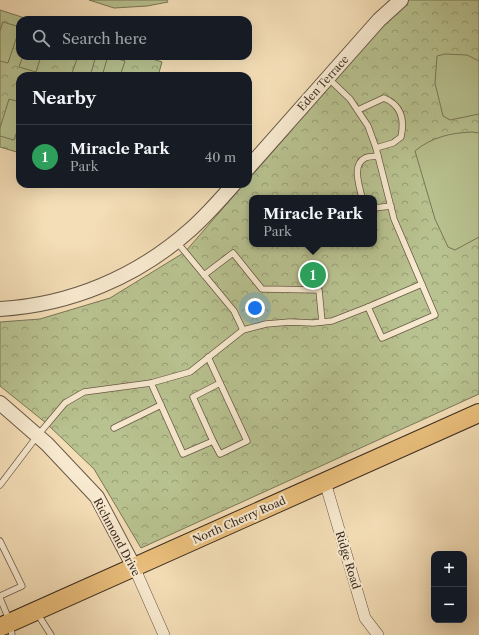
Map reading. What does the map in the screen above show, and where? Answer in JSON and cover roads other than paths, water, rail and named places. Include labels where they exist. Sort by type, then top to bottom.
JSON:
[{"type":"main road","name":"North Cherry Road","points":[[7,628],[36,611],[134,566],[479,413]]},
{"type":"street","name":"Eden Terrace","points":[[252,164],[379,20],[401,0]]},
{"type":"street","points":[[0,309],[55,301],[92,290],[127,274],[160,254],[190,230],[230,188]]},
{"type":"street","name":"Richmond Drive","points":[[0,402],[38,435],[73,470],[97,497],[134,566],[164,635]]},
{"type":"street","name":"Ridge Road","points":[[325,482],[365,618],[378,635]]},
{"type":"lane","points":[[328,78],[350,100],[368,126],[376,148],[394,219],[435,315],[382,338],[368,307]]},
{"type":"lane","points":[[358,110],[384,98],[394,102],[401,115],[403,127],[402,137],[393,143],[376,148]]},
{"type":"lane","points":[[361,195],[357,176],[359,165],[364,158],[378,156]]},
{"type":"lane","points":[[377,208],[390,206]]},
{"type":"lane","points":[[176,241],[234,311],[243,330]]},
{"type":"lane","points":[[204,275],[233,253],[262,289],[319,290],[322,322]]},
{"type":"lane","points":[[0,485],[38,435],[65,403],[84,392],[151,383],[190,372],[243,330],[266,324],[322,322],[346,317],[422,284]]},
{"type":"lane","points":[[208,357],[248,441],[220,454],[193,397],[220,383]]},
{"type":"lane","points":[[151,383],[182,454],[213,441]]},
{"type":"lane","points":[[114,428],[161,405]]},
{"type":"lane","points":[[0,541],[22,586],[0,597],[7,628]]},
{"type":"lane","points":[[36,611],[51,635]]},
{"type":"place","name":"Miracle Park","points":[[313,275]]}]
